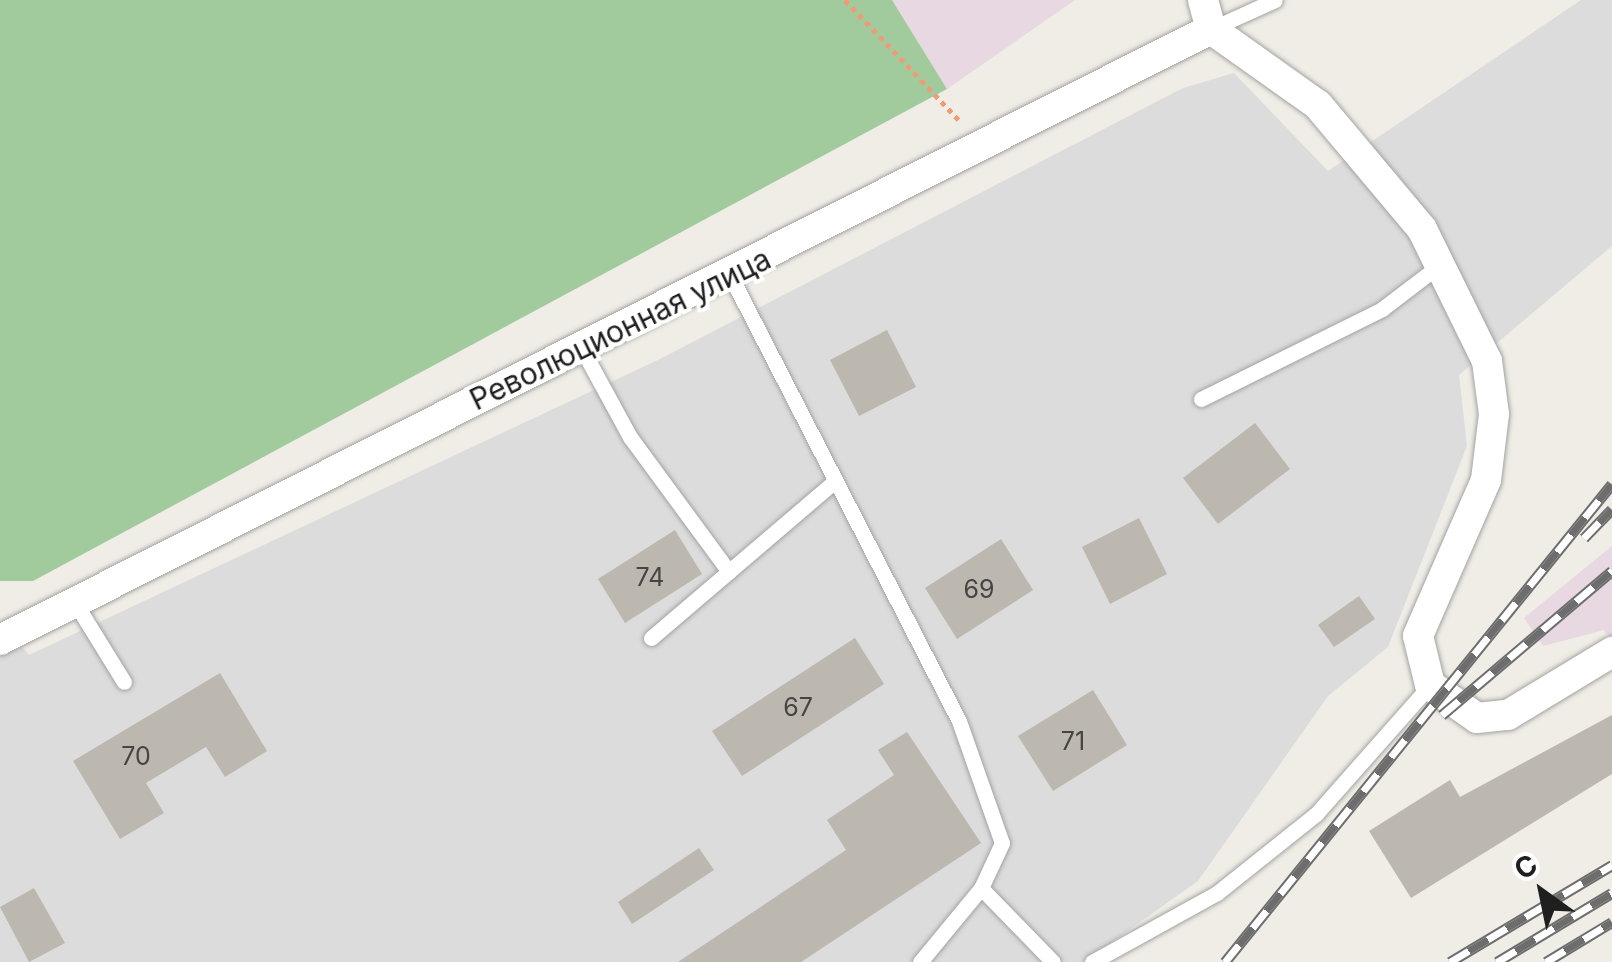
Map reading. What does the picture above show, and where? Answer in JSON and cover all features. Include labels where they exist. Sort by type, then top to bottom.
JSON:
[{"type":"street","name":"Революционная улица","points":[[0,640],[982,145],[1203,8]]},
{"type":"street","points":[[1203,8],[1318,105],[1442,264],[1487,361],[1494,414],[1486,480],[1418,636],[1430,685],[1477,718],[1508,715],[1612,652]]},
{"type":"lane","points":[[1203,8],[1275,0]]},
{"type":"lane","points":[[1202,399],[1382,309],[1442,264]]},
{"type":"lane","points":[[730,275],[958,720],[1002,843],[981,888],[920,962]]},
{"type":"lane","points":[[582,349],[630,438],[729,572]]},
{"type":"lane","points":[[651,638],[836,481]]},
{"type":"lane","points":[[74,601],[124,682]]},
{"type":"lane","points":[[1092,962],[1116,956],[1217,894],[1316,814],[1430,685]]},
{"type":"lane","points":[[981,888],[1053,962]]},
{"type":"path","points":[[845,0],[982,145]]},
{"type":"shaded area","points":[[892,0],[1075,0],[947,89]]},
{"type":"shaded area","points":[[1581,0],[1612,0],[1612,246],[1459,375],[1467,446],[1388,647],[1328,696],[1198,881],[1084,962],[0,962],[0,622],[29,655],[660,359],[1183,88],[1234,73],[1328,171]]},
{"type":"shaded area","points":[[1612,546],[1612,641],[1604,630],[1543,646],[1524,618]]},
{"type":"green space","points":[[0,0],[892,0],[947,89],[33,581],[0,581]]},
{"type":"building","points":[[887,330],[916,387],[859,416],[830,360]]},
{"type":"building","points":[[1255,423],[1290,469],[1218,524],[1183,478]]},
{"type":"building","points":[[1139,518],[1167,574],[1110,604],[1082,547]]},
{"type":"building","points":[[675,530],[702,574],[625,623],[598,579]]},
{"type":"building","points":[[1001,539],[1033,590],[957,639],[925,588]]},
{"type":"building","points":[[1359,596],[1375,619],[1334,647],[1318,625]]},
{"type":"building","points":[[855,638],[884,684],[742,776],[712,731]]},
{"type":"building","points":[[220,673],[267,751],[225,777],[206,747],[146,783],[164,813],[120,839],[73,761]]},
{"type":"building","points":[[1093,690],[1127,745],[1053,791],[1018,736]]},
{"type":"building","points":[[1612,715],[1612,774],[1411,898],[1369,831],[1450,780],[1460,797]]},
{"type":"building","points":[[907,732],[981,843],[801,962],[678,962],[846,850],[827,820],[894,775],[878,750]]},
{"type":"building","points":[[699,848],[714,870],[632,924],[618,902]]},
{"type":"building","points":[[34,888],[65,943],[29,962],[0,907]]},
{"type":"railway","points":[[1225,962],[1612,484]]},
{"type":"railway","points":[[1584,538],[1612,509]]},
{"type":"railway","points":[[1442,715],[1612,571]]},
{"type":"railway","points":[[1450,962],[1612,865]]},
{"type":"railway","points":[[1497,962],[1612,893]]},
{"type":"railway","points":[[1546,962],[1612,922]]}]
